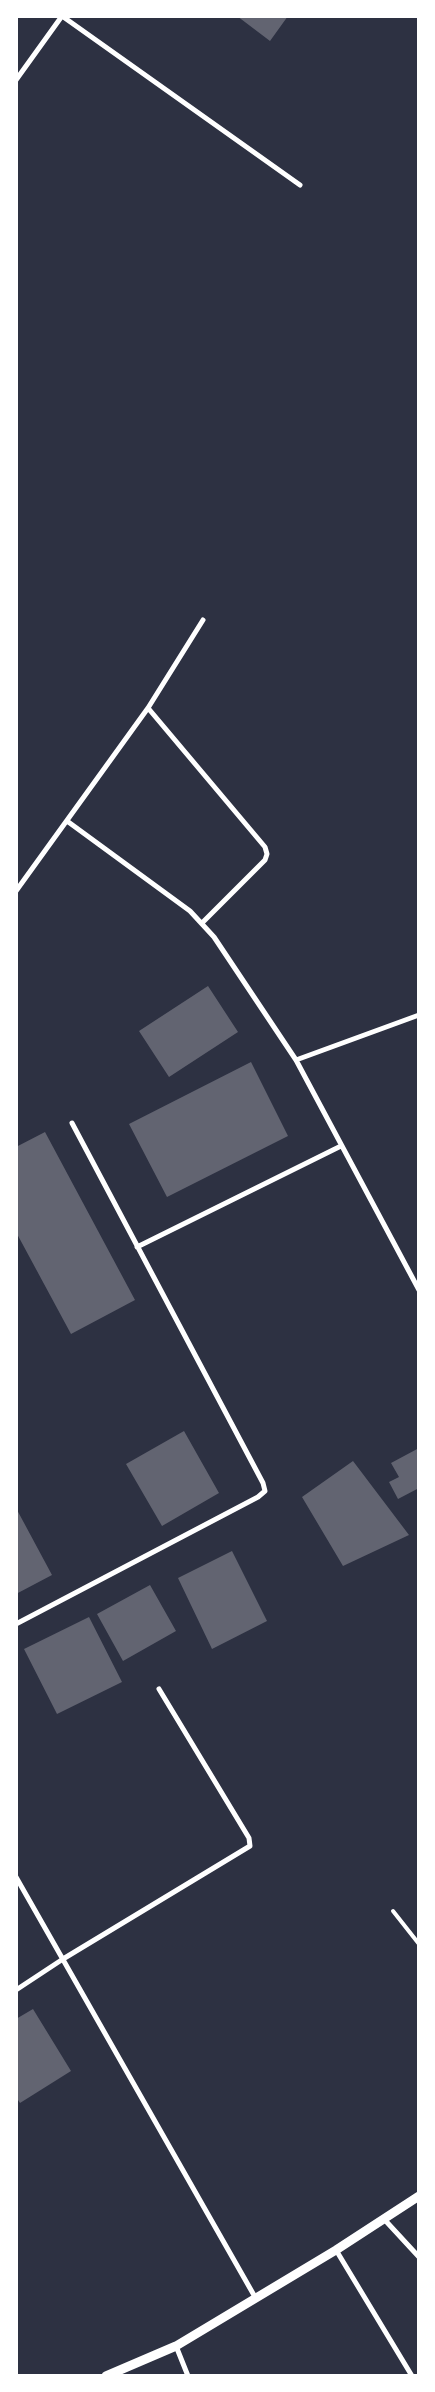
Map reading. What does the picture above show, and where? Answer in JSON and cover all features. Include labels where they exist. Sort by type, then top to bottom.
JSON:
[{"type":"street","points":[[16,80],[62,16],[300,185]]},
{"type":"street","points":[[16,891],[148,708],[204,620]]},
{"type":"street","points":[[148,708],[268,854],[265,860],[202,923]]},
{"type":"street","points":[[67,821],[190,911],[202,923],[296,1060],[419,1290]]},
{"type":"street","points":[[296,1060],[419,1015]]},
{"type":"street","points":[[16,1624],[258,1497],[265,1491],[263,1483],[72,1123]]},
{"type":"street","points":[[137,1247],[341,1146]]},
{"type":"street","points":[[16,1990],[62,1959],[245,1851],[250,1846],[250,1838],[159,1689]]},
{"type":"street","points":[[16,1877],[255,2298]]},
{"type":"street","points":[[106,2376],[176,2346],[336,2250],[419,2196]]},
{"type":"street","points":[[383,2218],[419,2257]]},
{"type":"street","points":[[336,2250],[412,2376]]},
{"type":"street","points":[[176,2346],[188,2376]]},
{"type":"lane","points":[[393,1911],[419,1944]]},
{"type":"building","points":[[237,16],[288,16],[270,41]]},
{"type":"building","points":[[208,986],[238,1032],[169,1077],[139,1031]]},
{"type":"building","points":[[251,1062],[288,1136],[167,1197],[129,1124]]},
{"type":"building","points":[[45,1132],[135,1300],[71,1334],[16,1232],[16,1147]]},
{"type":"building","points":[[184,1431],[219,1493],[162,1526],[126,1464]]},
{"type":"building","points":[[419,1448],[419,1488],[398,1499],[389,1482],[399,1477],[391,1463]]},
{"type":"building","points":[[353,1461],[409,1535],[343,1566],[302,1497]]},
{"type":"building","points":[[16,1508],[52,1575],[16,1594]]},
{"type":"building","points":[[232,1551],[267,1621],[212,1649],[178,1578]]},
{"type":"building","points":[[150,1585],[176,1631],[123,1661],[97,1614]]},
{"type":"building","points":[[89,1617],[122,1682],[57,1714],[24,1649]]},
{"type":"building","points":[[33,2009],[71,2071],[20,2103],[16,2097],[16,2019]]}]
